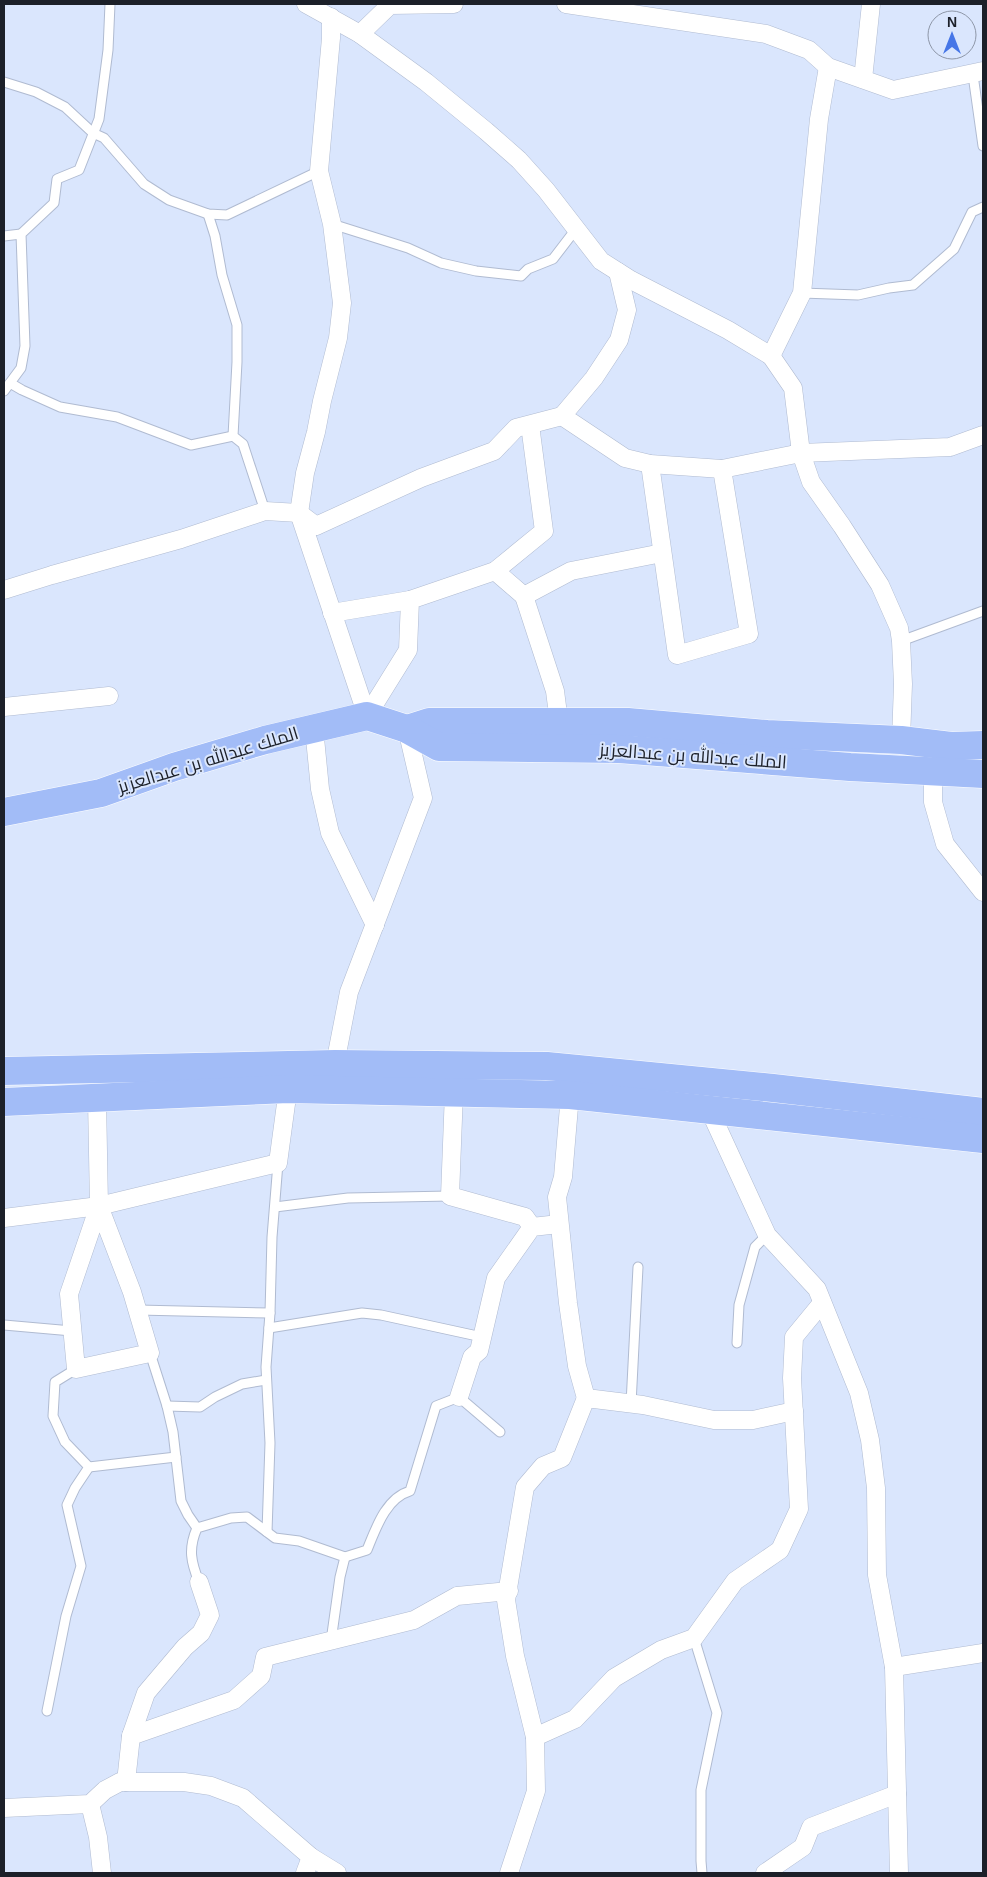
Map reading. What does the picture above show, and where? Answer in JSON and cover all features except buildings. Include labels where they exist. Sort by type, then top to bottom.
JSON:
[{"type":"main road","name":"الملك عبدالله بن عبدالعزيز","points":[[5,812],[101,793],[174,767],[265,740],[367,716],[407,730],[439,747],[619,749],[983,774]]},
{"type":"main road","name":"الملك عبدالله بن عبدالعزيز","points":[[407,730],[429,722],[628,722],[767,734],[901,740],[951,746],[983,745]]},
{"type":"main road","points":[[4,1071],[336,1077],[547,1066],[773,1088],[983,1112]]},
{"type":"main road","points":[[4,1102],[288,1089],[336,1077],[454,1092],[570,1095],[983,1139]]},
{"type":"street","points":[[306,4],[360,34],[426,82],[512,154],[546,190],[601,260],[631,280],[728,330],[770,356],[793,388],[801,453],[812,482],[880,585],[899,628],[903,684],[901,740]]},
{"type":"street","points":[[360,34],[390,4],[454,4]]},
{"type":"street","points":[[566,4],[766,34],[809,50],[828,66],[893,90],[978,73]]},
{"type":"street","points":[[863,79],[871,4]]},
{"type":"street","points":[[331,17],[319,171],[332,224],[342,303],[338,338],[305,473],[299,513],[367,716]]},
{"type":"street","points":[[770,356],[802,293],[820,119],[828,66]]},
{"type":"street","points":[[4,590],[52,574],[181,540],[265,511],[299,513],[316,526],[421,478],[494,451],[516,428],[562,416],[594,378],[619,340],[627,310],[618,272]]},
{"type":"street","points":[[562,416],[625,458],[650,464],[722,469],[801,453],[950,447],[983,435]]},
{"type":"street","points":[[332,613],[410,600],[495,571],[544,531],[530,425]]},
{"type":"street","points":[[650,464],[676,655],[749,634],[722,469]]},
{"type":"street","points":[[524,596],[571,571],[662,553]]},
{"type":"street","points":[[495,571],[524,596],[555,691],[559,722]]},
{"type":"street","points":[[367,716],[408,650],[410,600]]},
{"type":"street","points":[[4,706],[109,696]]},
{"type":"street","points":[[314,728],[320,790],[330,833],[375,924]]},
{"type":"street","points":[[336,1077],[349,992],[423,798],[407,730]]},
{"type":"street","points":[[933,771],[933,802],[945,844],[983,892]]},
{"type":"street","points":[[4,1218],[99,1206],[278,1163],[288,1089]]},
{"type":"street","points":[[454,1092],[450,1196],[525,1217],[532,1227]]},
{"type":"street","points":[[509,1873],[536,1791],[534,1737],[515,1656],[506,1600],[525,1487],[543,1466],[562,1458],[586,1398],[577,1366],[557,1197],[563,1177],[570,1095]]},
{"type":"street","points":[[97,1099],[99,1206],[138,1310],[150,1353],[76,1368],[69,1294],[99,1206]]},
{"type":"street","points":[[708,1109],[767,1235],[816,1289],[859,1394],[870,1440],[876,1488],[877,1575],[894,1667],[899,1873]]},
{"type":"street","points":[[460,1398],[472,1357],[479,1351],[496,1278],[532,1227],[559,1224]]},
{"type":"street","points":[[534,1737],[576,1719],[614,1678],[661,1650],[694,1638],[735,1581],[780,1550],[799,1509],[792,1378],[794,1337],[822,1303]]},
{"type":"street","points":[[586,1398],[631,1404],[714,1420],[753,1420],[794,1411]]},
{"type":"street","points":[[126,1782],[131,1736],[146,1693],[186,1647],[201,1633],[210,1615],[199,1582]]},
{"type":"street","points":[[131,1736],[234,1700],[261,1676],[265,1656],[414,1620],[457,1596],[509,1591]]},
{"type":"street","points":[[894,1667],[983,1653]]},
{"type":"street","points":[[4,1808],[90,1804],[104,1790],[120,1782],[184,1782],[211,1786],[243,1798],[308,1865],[337,1873]]},
{"type":"street","points":[[765,1873],[803,1847],[811,1827],[898,1794]]},
{"type":"street","points":[[90,1804],[98,1837],[102,1873]]},
{"type":"lane","points":[[4,236],[21,234],[54,203],[56,179],[79,170],[99,119],[108,50],[110,4]]},
{"type":"lane","points":[[978,73],[983,146]]},
{"type":"lane","points":[[4,82],[36,92],[65,107],[93,133],[104,138],[144,184],[169,200],[208,214],[227,215],[319,171]]},
{"type":"lane","points":[[802,293],[858,295],[914,285],[928,270],[954,249],[972,212],[983,207]]},
{"type":"lane","points":[[208,214],[215,236],[222,275],[237,325],[233,436]]},
{"type":"lane","points":[[332,224],[408,248],[441,263],[476,271],[520,276],[528,269],[553,259],[576,229]]},
{"type":"lane","points":[[4,391],[21,368],[25,346],[21,234]]},
{"type":"lane","points":[[10,383],[60,407],[117,417],[190,445],[233,436]]},
{"type":"lane","points":[[233,436],[243,444],[265,511]]},
{"type":"lane","points":[[901,641],[983,611]]},
{"type":"lane","points":[[267,1532],[270,1443],[266,1380],[272,1237],[278,1163]]},
{"type":"lane","points":[[275,1207],[348,1198],[450,1196]]},
{"type":"lane","points":[[737,1342],[739,1304],[755,1247],[767,1235]]},
{"type":"lane","points":[[631,1404],[638,1267]]},
{"type":"lane","points":[[138,1310],[270,1313]]},
{"type":"lane","points":[[268,1328],[362,1313],[382,1315],[482,1337]]},
{"type":"lane","points":[[4,1325],[72,1331]]},
{"type":"lane","points":[[150,1353],[167,1406],[181,1501],[197,1528]]},
{"type":"lane","points":[[76,1368],[55,1382],[53,1416],[65,1442],[89,1467]]},
{"type":"lane","points":[[167,1406],[200,1407],[215,1397],[242,1384],[266,1380]]},
{"type":"lane","points":[[197,1528],[231,1518],[248,1518],[275,1538],[299,1541],[345,1557],[367,1550],[379,1520],[401,1494],[410,1492],[436,1406],[460,1398],[500,1432]]},
{"type":"lane","points":[[47,1712],[66,1616],[81,1566],[67,1505],[75,1488],[89,1467],[176,1457]]},
{"type":"lane","points":[[197,1528],[191,1542],[193,1565],[199,1582]]},
{"type":"lane","points":[[331,1641],[338,1604],[340,1577],[345,1557]]},
{"type":"lane","points":[[694,1638],[717,1713],[702,1790],[702,1873]]}]
